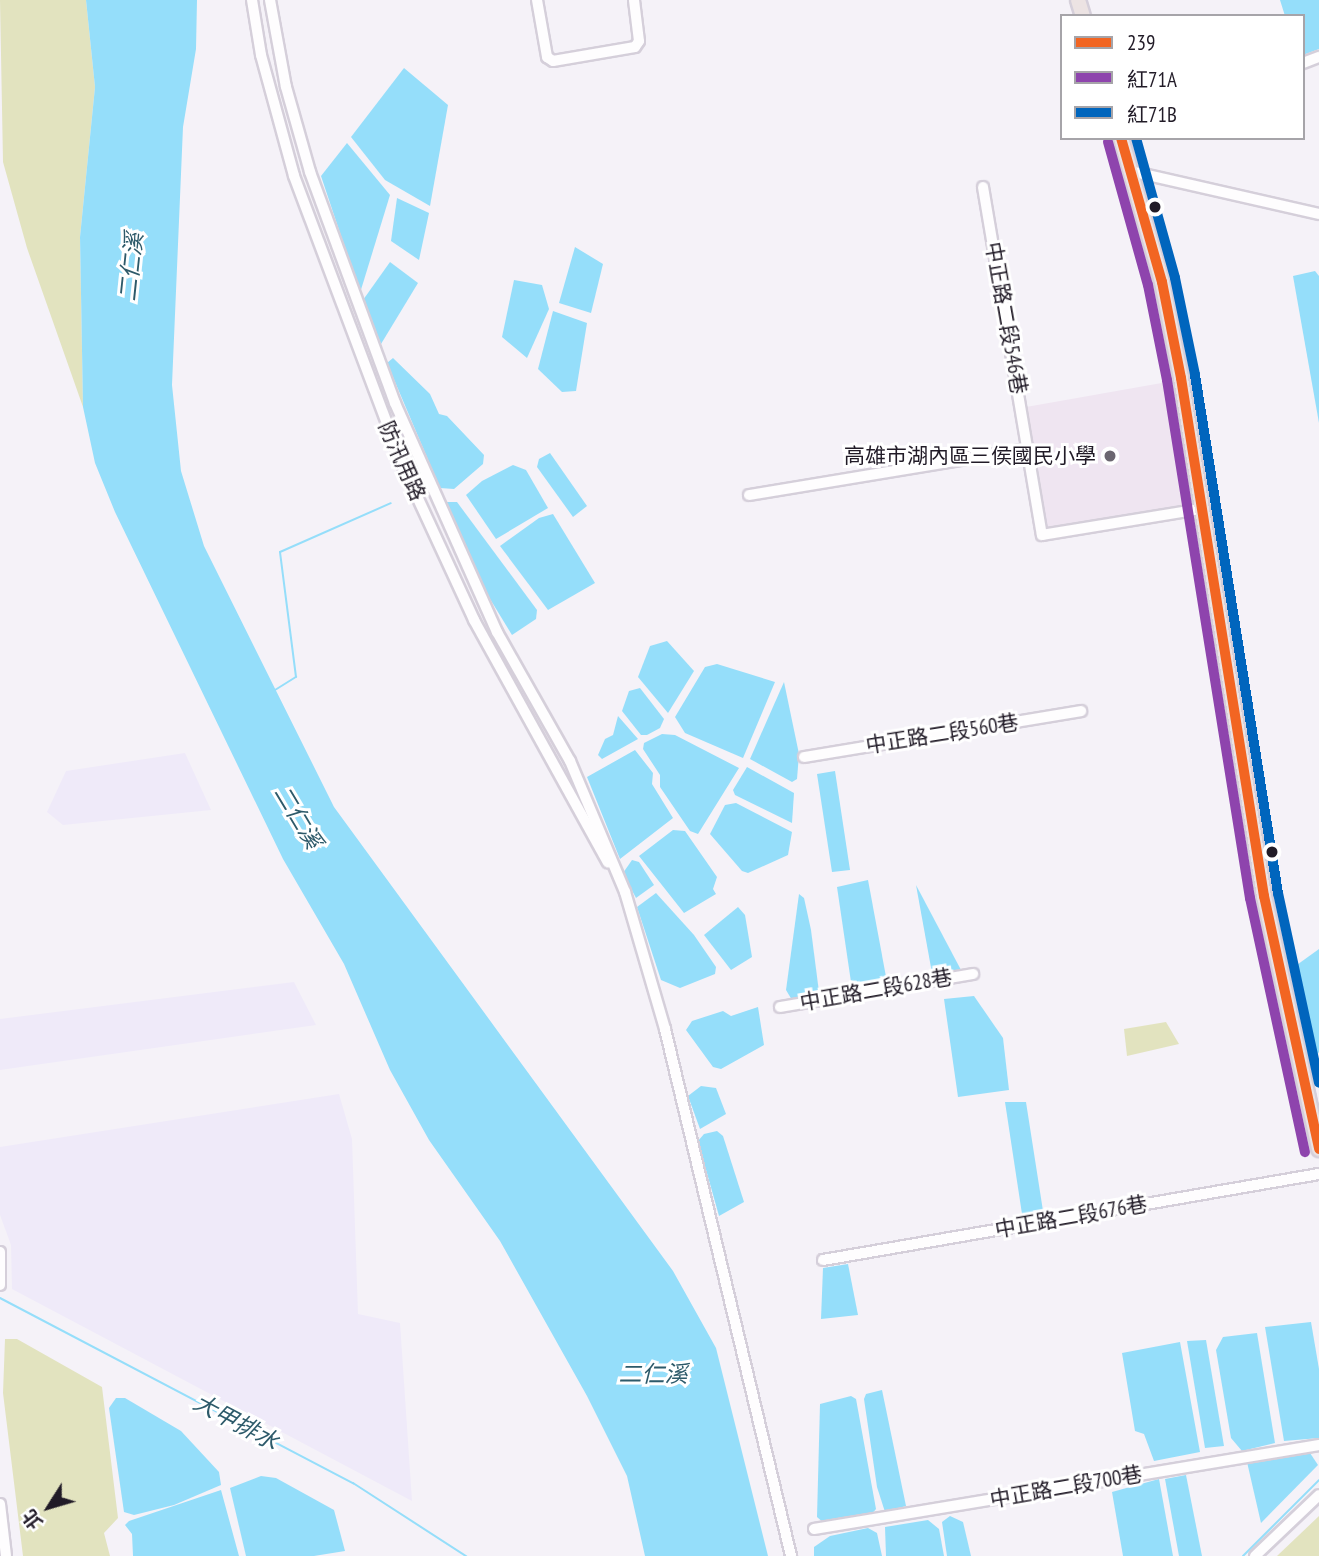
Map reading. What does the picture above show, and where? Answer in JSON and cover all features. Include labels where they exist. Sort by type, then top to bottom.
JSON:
[{"type":"main road","points":[[1122,140],[1162,282],[1264,896],[1319,1149]]},
{"type":"street","name":"防汛用路","points":[[252,0],[261,55],[294,176],[402,464],[474,620],[625,892]]},
{"type":"street","points":[[270,0],[286,87],[310,172],[395,403],[497,632],[575,772],[625,892],[668,1042],[791,1556]]},
{"type":"street","points":[[537,0],[548,57],[553,61],[635,47],[639,41],[634,0]]},
{"type":"street","points":[[1130,171],[1319,214]]},
{"type":"street","name":"中正路二段546巷","points":[[983,187],[1042,535],[1201,509]]},
{"type":"street","points":[[749,495],[1028,449]]},
{"type":"street","name":"中正路二段560巷","points":[[804,757],[1081,711]]},
{"type":"street","name":"中正路二段628巷","points":[[780,1007],[973,974]]},
{"type":"street","name":"中正路二段676巷","points":[[823,1260],[1319,1174]]},
{"type":"street","points":[[0,1252],[0,1285]]},
{"type":"street","name":"中正路二段700巷","points":[[814,1529],[1319,1445]]},
{"type":"street","points":[[1255,1556],[1319,1495]]},
{"type":"street","points":[[0,1504],[6,1556]]},
{"type":"shaded area","name":"高雄市湖內區三侯國民小學","points":[[1173,381],[1194,504],[1046,529],[1026,407]]},
{"type":"shaded area","points":[[185,753],[211,810],[63,825],[47,812],[66,771]]},
{"type":"shaded area","points":[[294,982],[316,1025],[0,1070],[0,1019]]},
{"type":"shaded area","points":[[339,1094],[352,1139],[358,1314],[400,1323],[412,1501],[12,1289],[11,1245],[0,1215],[0,1147]]},
{"type":"green space","points":[[0,0],[86,0],[95,87],[80,237],[83,407],[27,248],[3,162]]},
{"type":"green space","points":[[1166,1022],[1179,1044],[1127,1056],[1124,1029]]},
{"type":"green space","points":[[5,1339],[17,1339],[102,1387],[118,1518],[104,1533],[110,1556],[23,1556],[3,1393]]},
{"type":"green space","points":[[1319,1516],[1319,1556],[1277,1556]]},
{"type":"water","name":"二仁溪","points":[[86,0],[197,0],[196,49],[183,127],[172,385],[181,471],[204,546],[334,807],[673,1271],[716,1348],[768,1556],[645,1556],[627,1476],[587,1396],[500,1241],[429,1140],[390,1070],[344,964],[283,859],[115,512],[95,463],[83,407],[80,237],[95,87]]},
{"type":"water","points":[[1280,0],[1319,0],[1319,49],[1305,54],[1305,14],[1284,14]]},
{"type":"water","points":[[404,68],[448,105],[430,206],[385,180],[351,137]]},
{"type":"water","points":[[347,143],[390,195],[360,293],[321,176]]},
{"type":"water","points":[[397,198],[429,213],[419,260],[391,241]]},
{"type":"water","points":[[575,247],[603,264],[591,313],[559,303]]},
{"type":"water","points":[[390,262],[418,283],[381,344],[363,300]]},
{"type":"water","points":[[1315,271],[1319,276],[1319,423],[1293,276]]},
{"type":"water","points":[[514,280],[542,285],[549,309],[527,358],[502,337]]},
{"type":"water","points":[[553,311],[587,323],[576,391],[562,392],[538,369]]},
{"type":"water","points":[[393,358],[430,394],[439,414],[447,416],[484,455],[483,464],[454,489],[440,488],[387,363]]},
{"type":"water","points":[[550,453],[587,506],[573,517],[537,467],[539,459]]},
{"type":"water","points":[[513,465],[526,470],[548,508],[496,539],[466,495],[482,481]]},
{"type":"water","points":[[446,502],[457,502],[537,610],[536,619],[512,635],[476,576]]},
{"type":"water","points":[[553,514],[595,583],[548,610],[500,546],[539,518]]},
{"type":"water","points":[[667,641],[694,671],[668,713],[638,677],[650,646]]},
{"type":"water","points":[[717,664],[775,682],[743,758],[685,733],[675,717],[705,667]]},
{"type":"water","points":[[784,682],[799,754],[797,779],[792,782],[750,759]]},
{"type":"water","points":[[640,688],[664,719],[660,728],[647,735],[641,735],[622,711],[629,691]]},
{"type":"water","points":[[618,716],[638,739],[602,759],[598,755],[605,739],[613,735]]},
{"type":"water","points":[[662,734],[675,735],[739,768],[698,834],[690,831],[660,787],[660,775],[643,749],[644,743]]},
{"type":"water","points":[[635,750],[653,773],[652,784],[673,818],[620,859],[587,777]]},
{"type":"water","points":[[747,767],[794,793],[792,823],[735,795],[733,790]]},
{"type":"water","points":[[835,771],[850,870],[832,872],[817,774]]},
{"type":"water","points":[[736,803],[792,832],[788,855],[748,873],[742,871],[710,834],[725,805]]},
{"type":"water","points":[[673,830],[685,831],[717,877],[713,889],[716,894],[684,913],[639,856]]},
{"type":"water","points":[[632,860],[639,862],[654,885],[636,898],[623,873]]},
{"type":"water","points":[[868,880],[887,982],[851,982],[837,887]]},
{"type":"water","points":[[916,885],[961,970],[932,973]]},
{"type":"water","points":[[656,893],[694,935],[716,967],[715,974],[680,988],[661,980],[637,907]]},
{"type":"water","points":[[799,894],[804,898],[811,930],[819,992],[792,1000],[786,990]]},
{"type":"water","points":[[738,907],[745,915],[752,957],[731,970],[704,935]]},
{"type":"water","points":[[1319,949],[1319,1052],[1313,1060],[1294,967]]},
{"type":"water","points":[[974,996],[1003,1038],[1009,1090],[958,1097],[944,999]]},
{"type":"water","points":[[758,1007],[764,1045],[721,1069],[713,1067],[686,1030],[692,1021],[723,1011],[731,1016]]},
{"type":"water","points":[[701,1086],[716,1088],[726,1114],[700,1129],[688,1096]]},
{"type":"water","points":[[1005,1102],[1026,1102],[1043,1211],[1022,1214]]},
{"type":"water","points":[[717,1131],[723,1136],[744,1202],[719,1216],[698,1141],[704,1134]]},
{"type":"water","points":[[848,1264],[858,1315],[821,1319],[823,1268]]},
{"type":"water","points":[[1311,1322],[1319,1369],[1319,1438],[1284,1441],[1265,1327]]},
{"type":"water","points":[[1257,1333],[1275,1443],[1242,1451],[1231,1438],[1216,1350],[1223,1337]]},
{"type":"water","points":[[1206,1340],[1224,1446],[1205,1448],[1187,1341]]},
{"type":"water","points":[[1180,1342],[1200,1452],[1154,1461],[1144,1434],[1135,1431],[1122,1353]]},
{"type":"water","points":[[882,1390],[906,1506],[885,1512],[877,1487],[864,1399],[866,1394]]},
{"type":"water","points":[[851,1396],[856,1399],[876,1509],[870,1516],[825,1524],[817,1517],[820,1404]]},
{"type":"water","points":[[116,1398],[125,1398],[181,1431],[219,1472],[221,1485],[174,1505],[134,1515],[124,1512],[109,1408]]},
{"type":"water","points":[[1310,1453],[1318,1465],[1261,1523],[1247,1462]]},
{"type":"water","points":[[1186,1475],[1202,1556],[1179,1556],[1165,1479]]},
{"type":"water","points":[[261,1476],[276,1478],[334,1510],[345,1551],[314,1556],[246,1556],[230,1488]]},
{"type":"water","points":[[1159,1479],[1173,1556],[1123,1556],[1112,1492]]},
{"type":"water","points":[[221,1490],[239,1556],[133,1556],[132,1534],[125,1525],[129,1521]]},
{"type":"water","points":[[950,1516],[963,1522],[971,1556],[947,1556],[942,1522]]},
{"type":"water","points":[[928,1520],[939,1529],[944,1556],[886,1556],[885,1527]]},
{"type":"water","points":[[868,1528],[877,1533],[882,1556],[814,1556],[814,1547],[830,1536]]},
{"type":"waterway","points":[[275,690],[296,677],[280,552],[391,503]]},
{"type":"waterway","name":"大甲排水","points":[[0,1298],[353,1483],[466,1556]]},
{"type":"waterway","points":[[1243,1556],[1319,1480]]},
{"type":"transit line","name":"239","points":[[1122,140],[1162,282],[1181,378],[1264,896],[1319,1149]]},
{"type":"transit line","name":"紅71B","points":[[1137,140],[1175,278],[1195,375],[1278,893],[1319,1083]]},
{"type":"transit line","name":"紅71A","points":[[1108,142],[1148,285],[1167,380],[1250,898],[1305,1152]]},
{"type":"place","name":"高雄市湖內區三侯國民小學","points":[[1110,456]]}]
